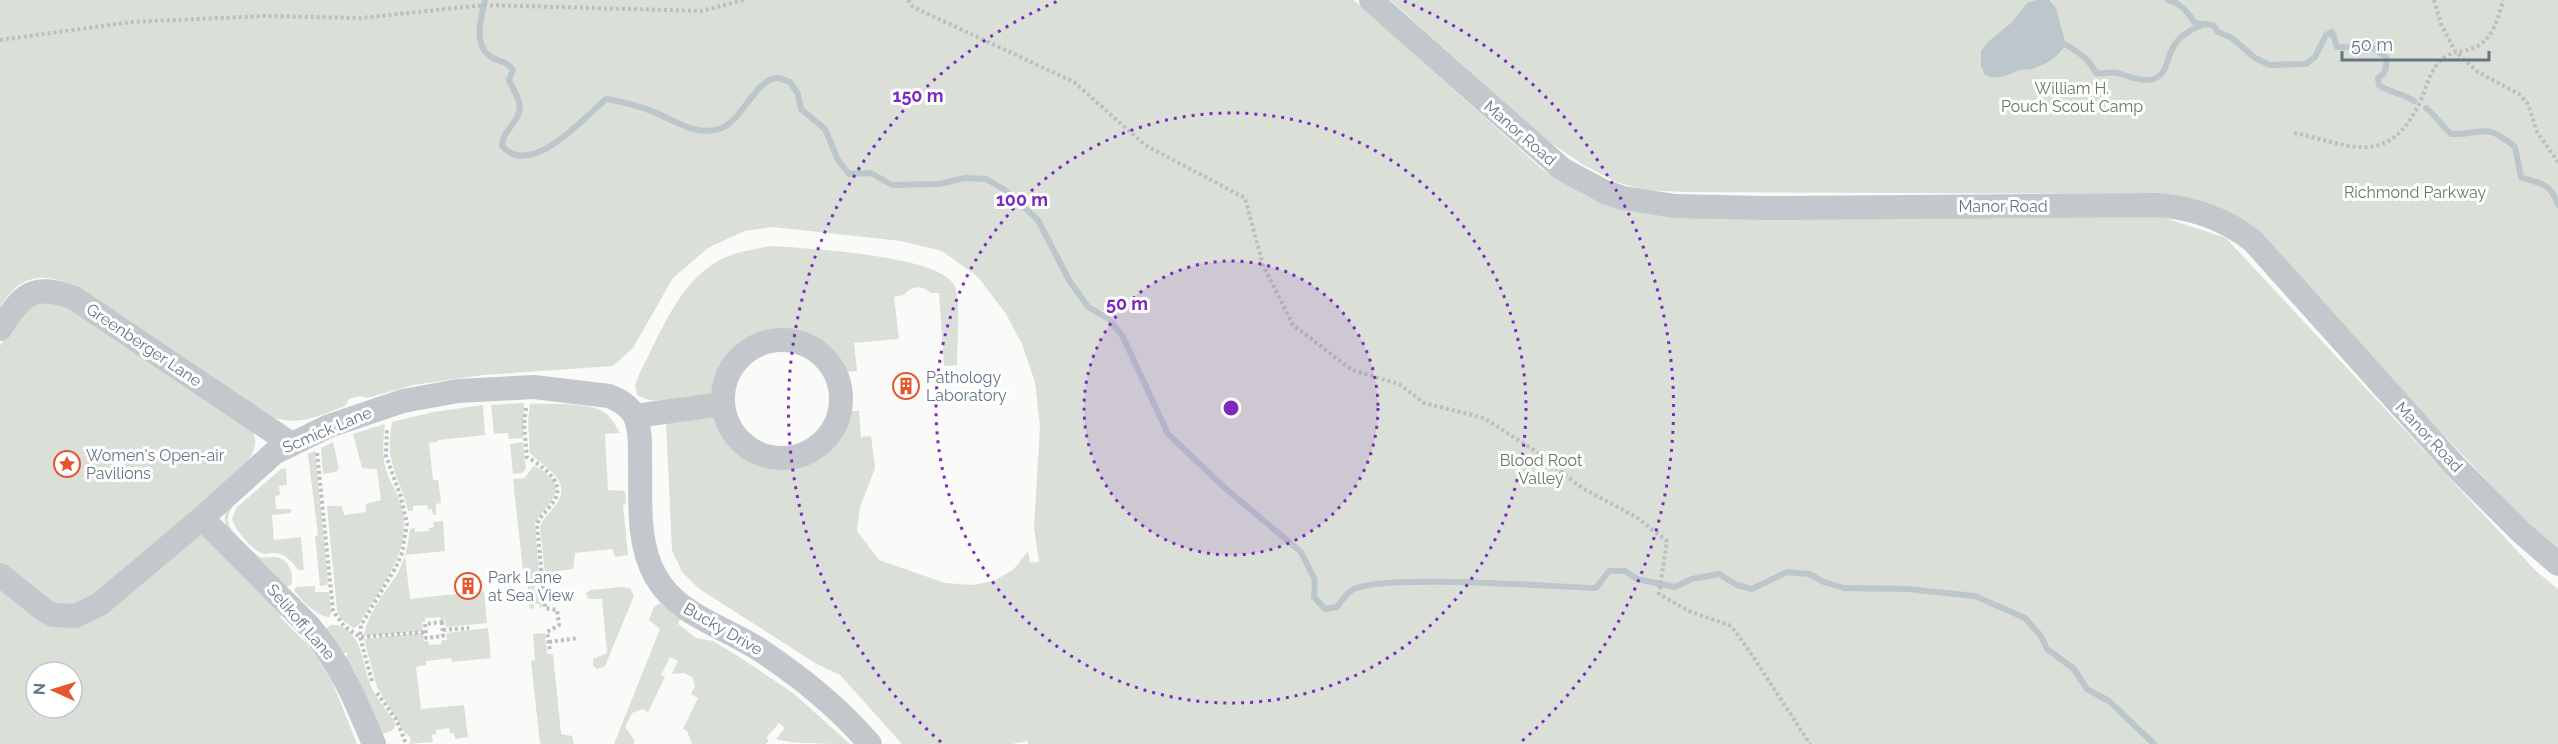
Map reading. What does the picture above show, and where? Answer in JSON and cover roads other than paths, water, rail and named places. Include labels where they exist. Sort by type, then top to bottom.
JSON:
[{"type":"street","name":"Manor Road","points":[[1371,0],[1562,169],[1605,192],[1623,198],[1675,206],[1765,208],[2158,205],[2181,207],[2220,220],[2253,241],[2454,465],[2520,531],[2558,564]]},
{"type":"street","name":"Greenberger Lane","points":[[0,329],[18,302],[29,294],[44,290],[56,291],[74,298],[290,443]]},
{"type":"street","points":[[774,340],[800,342],[818,351],[832,366],[841,391],[839,418],[829,435],[814,449],[789,458],[775,458],[750,449],[731,430],[723,404],[726,379],[740,357],[762,343],[774,340]]},
{"type":"street","name":"Scmick Lane","points":[[0,575],[44,610],[64,616],[75,616],[88,611],[100,604],[202,518],[274,453],[290,443],[360,414],[403,401],[458,391],[534,387],[609,396],[620,400],[632,412]]},
{"type":"street","points":[[632,412],[723,404]]},
{"type":"street","name":"Bucky Drive","points":[[632,412],[639,433],[642,530],[648,559],[657,579],[675,600],[694,614],[761,650],[821,695],[870,744]]},
{"type":"street","name":"Selikoff Lane","points":[[202,518],[325,645],[349,684],[374,744]]},
{"type":"waterway","points":[[485,0],[480,31],[482,47],[486,53],[507,64],[513,70],[509,80],[520,108],[516,119],[505,134],[502,146],[514,154],[527,155],[542,151],[571,131],[606,99],[652,111],[681,125],[712,131],[729,124],[762,85],[769,80],[780,78],[790,82],[798,94],[801,109],[825,129],[838,160],[849,174],[871,173],[892,185],[939,184],[965,178],[986,179],[1005,190],[1038,220],[1069,280],[1088,307],[1109,319],[1123,337],[1168,434],[1225,488],[1301,552],[1315,580],[1314,597],[1325,609],[1337,607],[1352,590],[1369,585],[1430,582],[1596,588],[1609,571],[1625,571],[1637,579],[1675,587],[1692,579],[1719,574],[1737,585],[1752,589],[1787,572],[1809,574],[1824,582],[1844,588],[1907,589],[1975,596],[2025,618],[2041,636],[2047,649],[2074,669],[2087,689],[2109,701],[2154,744]]},
{"type":"waterway","points":[[2168,0],[2180,6],[2195,23],[2213,25],[2218,32],[2232,38],[2255,58],[2270,65],[2306,64],[2315,57],[2326,35],[2332,32],[2337,47],[2373,48],[2386,57],[2386,69],[2378,78],[2379,85],[2414,101]]},
{"type":"waterway","points":[[2066,45],[2083,56],[2096,73],[2115,73],[2139,79],[2153,79],[2163,72],[2178,40],[2187,32],[2202,25]]},
{"type":"waterway","points":[[2426,108],[2451,134],[2484,131],[2497,134],[2505,139],[2515,147],[2521,177],[2549,188],[2558,205]]},
{"type":"place","name":"Pathology Laboratory","points":[[906,386]]},
{"type":"place","name":"Women's Open-air Pavilions","points":[[67,464]]},
{"type":"place","name":"Park Lane at Sea View","points":[[468,586]]},
{"type":"park label","name":"William H. Pouch Scout Camp","points":[[2072,97]]},
{"type":"park label","name":"Richmond Parkway","points":[[2415,192]]},
{"type":"park label","name":"Blood Root Valley","points":[[1541,469]]}]
